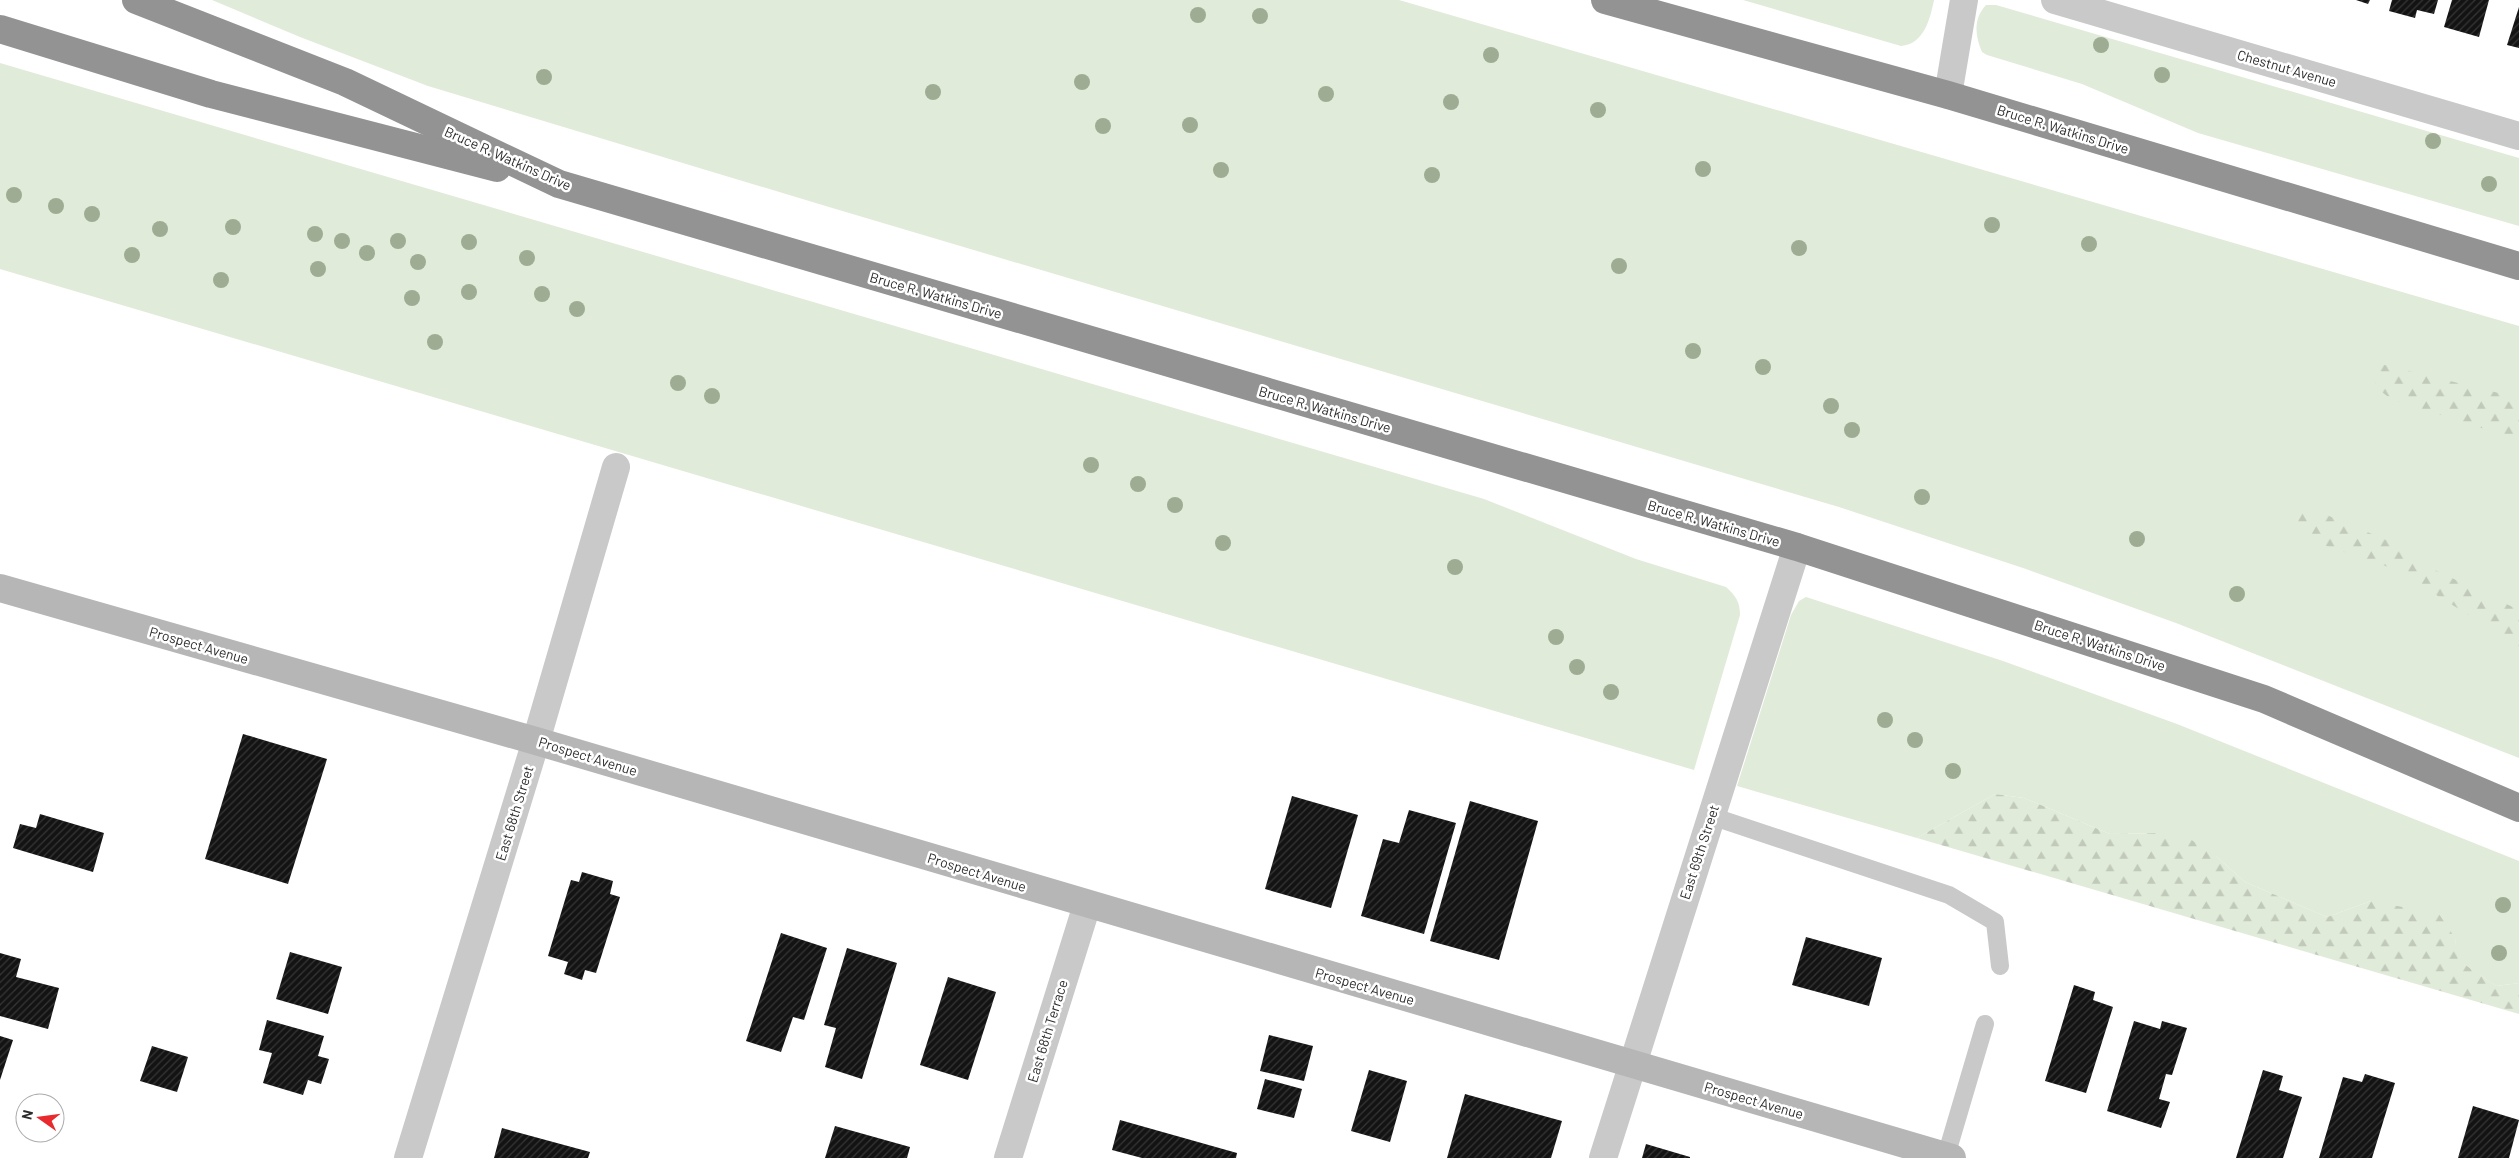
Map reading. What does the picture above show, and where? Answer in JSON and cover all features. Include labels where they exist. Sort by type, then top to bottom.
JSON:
[{"type":"highway","name":"Bruce R. Watkins Drive","points":[[136,0],[345,82],[559,184],[1797,547],[2264,699],[2519,808]]},
{"type":"highway","name":"Bruce R. Watkins Drive","points":[[1605,0],[1948,95],[2519,266]]},
{"type":"highway","points":[[0,29],[211,94],[559,184]]},
{"type":"main road","name":"Prospect Avenue","points":[[0,588],[536,741],[1087,905],[1949,1157]]},
{"type":"street","points":[[1948,95],[1964,0]]},
{"type":"street","name":"Chestnut Avenue","points":[[2055,0],[2519,136]]},
{"type":"street","name":"East 68th Street","points":[[408,1158],[536,741],[616,467]]},
{"type":"street","name":"East 69th Street","points":[[1603,1158],[1797,547]]},
{"type":"street","name":"East 68th Terrace","points":[[1008,1158],[1087,905]]},
{"type":"lane","points":[[1711,816],[1949,895],[1994,922],[2000,966]]},
{"type":"lane","points":[[1949,1157],[1985,1024]]},
{"type":"green space","points":[[212,0],[1399,0],[2519,326],[2519,758],[2176,623],[2026,569],[1839,507],[428,86],[300,37]]},
{"type":"green space","points":[[1743,0],[1934,0],[1928,22],[1920,36],[1915,41],[1901,46]]},
{"type":"green space","points":[[1986,5],[1996,5],[2519,158],[2519,226],[2198,133],[2082,84],[1987,55],[1982,52],[1976,28],[1979,16]]},
{"type":"green space","points":[[0,63],[1484,499],[1636,559],[1726,587],[1737,600],[1740,615],[1694,770],[0,269]]},
{"type":"green space","points":[[2377,363],[2519,398],[2519,440],[2391,399],[2378,389],[2372,375]]},
{"type":"green space","points":[[2310,508],[2403,547],[2433,569],[2519,610],[2519,646],[2394,569],[2306,539],[2298,529],[2298,516]]},
{"type":"green space","points":[[1806,597],[2003,661],[2177,724],[2519,861],[2519,983],[2496,986],[2457,960],[2455,938],[2371,901],[2327,917],[2245,882],[2217,857],[2156,833],[2110,834],[2024,798],[1995,794],[1917,838],[1737,786],[1791,615],[1799,601]]},
{"type":"green space","points":[[1995,794],[2024,798],[2110,834],[2156,833],[2187,837],[2217,857],[2245,882],[2327,917],[2371,901],[2439,914],[2455,938],[2458,960],[2496,986],[2519,983],[2519,1014],[1917,838]]},
{"type":"building","points":[[2356,0],[2370,0],[2368,4]]},
{"type":"building","points":[[2392,0],[2438,0],[2434,14],[2417,10],[2415,18],[2389,11]]},
{"type":"building","points":[[2452,0],[2489,0],[2479,37],[2444,27]]},
{"type":"building","points":[[2519,7],[2519,48],[2507,45]]},
{"type":"building","points":[[243,734],[327,759],[288,884],[205,859]]},
{"type":"building","points":[[1292,796],[1358,815],[1331,908],[1265,889]]},
{"type":"building","points":[[1470,801],[1538,821],[1499,960],[1430,941]]},
{"type":"building","points":[[1409,810],[1456,823],[1424,934],[1361,916],[1383,839],[1399,843]]},
{"type":"building","points":[[40,814],[104,833],[93,872],[13,848],[20,824],[36,828]]},
{"type":"building","points":[[582,872],[613,881],[610,894],[620,897],[596,973],[585,970],[582,980],[564,974],[568,962],[548,956],[571,880],[579,882]]},
{"type":"building","points":[[781,933],[827,948],[804,1020],[793,1017],[781,1052],[746,1041]]},
{"type":"building","points":[[1806,937],[1882,958],[1869,1006],[1792,985]]},
{"type":"building","points":[[847,948],[897,963],[862,1079],[825,1067],[836,1028],[824,1025]]},
{"type":"building","points":[[290,952],[342,967],[328,1014],[276,999]]},
{"type":"building","points":[[0,953],[21,959],[16,977],[59,988],[48,1029],[0,1016]]},
{"type":"building","points":[[948,977],[996,992],[968,1080],[920,1065]]},
{"type":"building","points":[[2074,985],[2095,992],[2093,1000],[2113,1007],[2086,1093],[2045,1081]]},
{"type":"building","points":[[267,1020],[324,1036],[318,1056],[329,1059],[321,1084],[308,1080],[303,1095],[263,1083],[272,1053],[259,1050]]},
{"type":"building","points":[[2134,1021],[2160,1029],[2162,1021],[2187,1028],[2172,1075],[2166,1074],[2159,1099],[2170,1102],[2161,1128],[2107,1111]]},
{"type":"building","points":[[1269,1035],[1313,1046],[1304,1081],[1260,1071]]},
{"type":"building","points":[[0,1036],[13,1040],[0,1080]]},
{"type":"building","points":[[152,1046],[188,1057],[177,1092],[140,1081]]},
{"type":"building","points":[[1369,1070],[1407,1081],[1390,1142],[1351,1131]]},
{"type":"building","points":[[2263,1070],[2283,1076],[2279,1090],[2302,1097],[2283,1158],[2236,1158]]},
{"type":"building","points":[[2365,1074],[2395,1083],[2372,1158],[2319,1158],[2343,1077],[2362,1082]]},
{"type":"building","points":[[1265,1079],[1302,1089],[1294,1118],[1257,1109]]},
{"type":"building","points":[[1465,1094],[1562,1121],[1551,1158],[1447,1158]]},
{"type":"building","points":[[2473,1106],[2519,1120],[2509,1158],[2458,1158]]},
{"type":"building","points":[[1120,1120],[1237,1153],[1236,1158],[1142,1158],[1112,1150]]},
{"type":"building","points":[[835,1126],[910,1147],[907,1158],[825,1158]]},
{"type":"building","points":[[502,1128],[590,1152],[588,1158],[494,1158]]},
{"type":"building","points":[[1646,1144],[1690,1157],[1690,1158],[1642,1158]]}]
